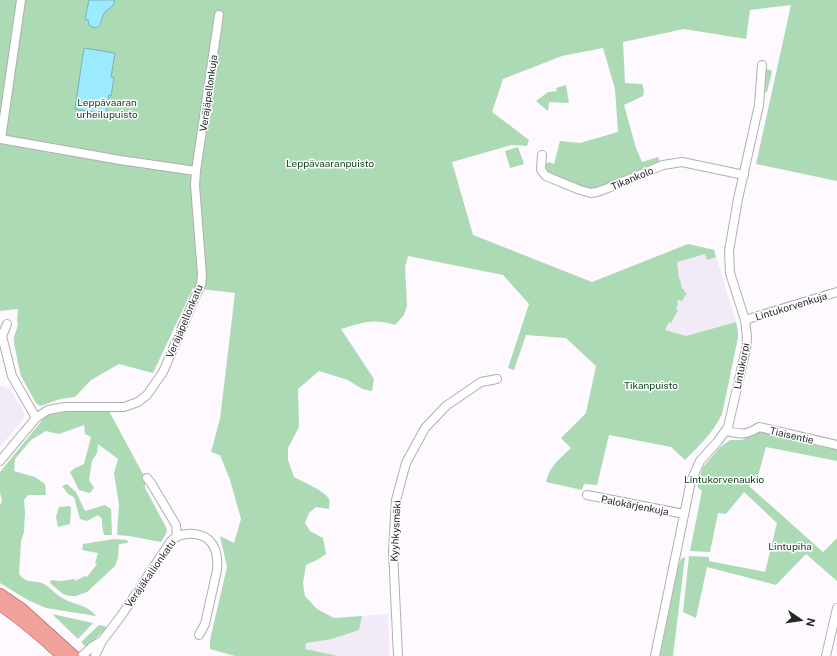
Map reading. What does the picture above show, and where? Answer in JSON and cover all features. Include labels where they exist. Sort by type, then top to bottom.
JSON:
[{"type":"main road","points":[[0,594],[22,608],[74,656]]},
{"type":"main road","points":[[0,604],[62,656]]},
{"type":"street","points":[[21,0],[0,141],[196,171]]},
{"type":"street","name":"Veräjäpellonkuja","points":[[196,171],[219,15]]},
{"type":"street","name":"Lintukorpi","points":[[655,656],[691,481],[697,465],[726,431],[746,349],[747,337],[745,320],[733,284],[729,260],[729,241],[759,104],[762,65]]},
{"type":"street","name":"Tikankolo","points":[[542,155],[541,170],[546,176],[591,193],[597,192],[663,165],[682,162],[744,175]]},
{"type":"street","name":"Veräjäpellonkatu","points":[[0,461],[36,418],[48,410],[57,408],[124,407],[138,402],[147,395],[154,386],[163,372],[200,285],[202,265],[195,185],[196,171]]},
{"type":"street","name":"Lintukorvenkuja","points":[[745,320],[837,292]]},
{"type":"street","points":[[7,324],[2,336],[12,376],[36,418]]},
{"type":"street","name":"Kyyhkysmäki","points":[[398,656],[392,551],[396,500],[406,463],[425,428],[446,406],[481,382],[497,379]]},
{"type":"street","name":"Tiaisentie","points":[[726,431],[740,434],[750,433],[759,427],[837,445]]},
{"type":"street","points":[[147,478],[176,525],[177,535]]},
{"type":"street","name":"Palokärjenkuja","points":[[587,495],[684,514]]},
{"type":"street","name":"Veräjäkallionkatu","points":[[95,656],[102,641],[121,616],[171,541],[177,535],[191,534],[208,540],[216,552],[218,561],[205,624],[199,635]]},
{"type":"street","points":[[826,656],[837,612]]},
{"type":"street","name":"Veräjäkallionkatu","points":[[82,656],[93,646],[102,641]]},
{"type":"shaded area","points":[[688,244],[714,250],[736,322],[686,336],[656,328],[631,267]]},
{"type":"shaded area","points":[[0,386],[11,390],[23,410],[25,417],[0,447]]},
{"type":"shaded area","points":[[388,614],[389,656],[338,656],[304,649],[306,642],[332,639],[359,630],[362,616]]},
{"type":"green space","name":"Leppävaaranpuisto","points":[[0,0],[837,0],[837,181],[756,164],[791,5],[750,10],[746,39],[684,29],[623,42],[625,83],[642,84],[644,90],[643,96],[624,105],[636,148],[642,162],[658,157],[660,161],[597,189],[584,188],[548,172],[545,168],[546,164],[549,162],[554,164],[560,141],[580,143],[618,132],[615,89],[603,48],[562,56],[503,79],[492,112],[529,140],[527,146],[512,145],[452,162],[473,235],[592,282],[688,244],[714,250],[716,257],[707,260],[705,254],[677,262],[682,289],[684,289],[685,293],[687,293],[682,301],[678,300],[676,309],[678,310],[671,323],[669,322],[665,330],[686,336],[736,322],[738,338],[722,414],[710,433],[685,460],[671,447],[609,435],[597,485],[584,484],[582,490],[546,482],[552,467],[571,448],[561,438],[586,413],[596,366],[566,338],[526,335],[514,370],[508,368],[529,304],[503,275],[408,256],[405,267],[407,306],[404,315],[395,325],[380,322],[368,322],[341,329],[374,379],[372,391],[362,389],[348,380],[319,371],[298,389],[299,427],[288,448],[288,460],[294,477],[319,490],[329,499],[329,509],[316,507],[309,513],[305,523],[310,531],[323,538],[326,554],[306,565],[303,583],[305,596],[317,609],[334,618],[362,616],[359,630],[332,639],[306,643],[305,649],[338,656],[235,656],[210,649],[210,640],[227,567],[220,536],[234,543],[241,519],[230,480],[220,455],[211,452],[220,419],[235,293],[193,288],[153,373],[119,364],[91,380],[75,397],[60,399],[40,406],[36,403],[21,376],[14,343],[14,337],[18,325],[18,309],[0,311]]},
{"type":"green space","points":[[766,69],[771,70],[772,72],[767,92],[764,92]]},
{"type":"green space","points":[[566,85],[569,103],[549,102],[548,111],[536,101],[548,92],[557,91],[556,88]]},
{"type":"green space","points":[[518,147],[524,164],[510,168],[505,151]]},
{"type":"green space","points":[[109,411],[145,478],[145,488],[167,529],[161,542],[117,535],[119,505],[114,473],[118,459],[98,444],[97,453],[92,461],[89,480],[94,488],[90,493],[79,490],[70,472],[84,464],[91,437],[85,434],[84,425],[59,434],[46,431],[31,440],[15,459],[14,471],[35,477],[45,484],[46,495],[28,495],[24,500],[24,532],[21,541],[19,574],[25,580],[44,584],[61,597],[85,607],[96,616],[46,608],[26,599],[0,583],[0,505],[2,501],[0,492],[0,472],[45,417],[55,412]]},
{"type":"green space","points":[[761,430],[837,449],[837,461],[766,447],[758,476],[749,486],[823,552],[837,538],[837,581],[806,554],[776,585],[707,567],[696,618],[683,612],[689,556],[709,557],[709,561],[765,572],[777,523],[744,492],[726,514],[718,513],[710,552],[690,551],[702,491],[698,488],[698,480],[703,467],[719,448],[730,440],[742,440]]},
{"type":"green space","points":[[67,484],[76,492],[85,511],[105,505],[111,509],[112,535],[104,535],[102,519],[98,515],[87,521],[80,519],[74,497],[68,494],[62,486]]},
{"type":"green space","points":[[70,506],[70,524],[58,527],[56,517],[59,507]]},
{"type":"green space","points":[[114,539],[127,540],[128,543],[119,544],[118,558],[115,566],[87,592],[76,596],[69,596],[63,594],[50,583],[51,580],[61,581],[75,579],[75,581],[85,576],[87,577],[97,564],[95,563],[98,553],[82,550],[83,544]]},
{"type":"green space","points":[[685,557],[673,656],[660,656],[678,567],[681,559]]},
{"type":"green space","points":[[52,614],[93,623],[78,639]]},
{"type":"green space","points":[[99,625],[105,626],[106,628],[87,648],[82,641]]},
{"type":"water","points":[[89,0],[115,0],[112,6],[105,12],[100,24],[96,28],[89,25],[88,20],[85,19]]},
{"type":"water","points":[[84,48],[115,53],[111,77],[114,78],[106,114],[75,109]]},
{"type":"park label","name":"Leppävaaran urheilupuisto","points":[[107,108]]},
{"type":"park label","name":"Tikanpuisto","points":[[651,385]]},
{"type":"park label","name":"Lintukorvenaukio","points":[[724,479]]},
{"type":"park label","name":"Lintupiha","points":[[790,546]]}]
